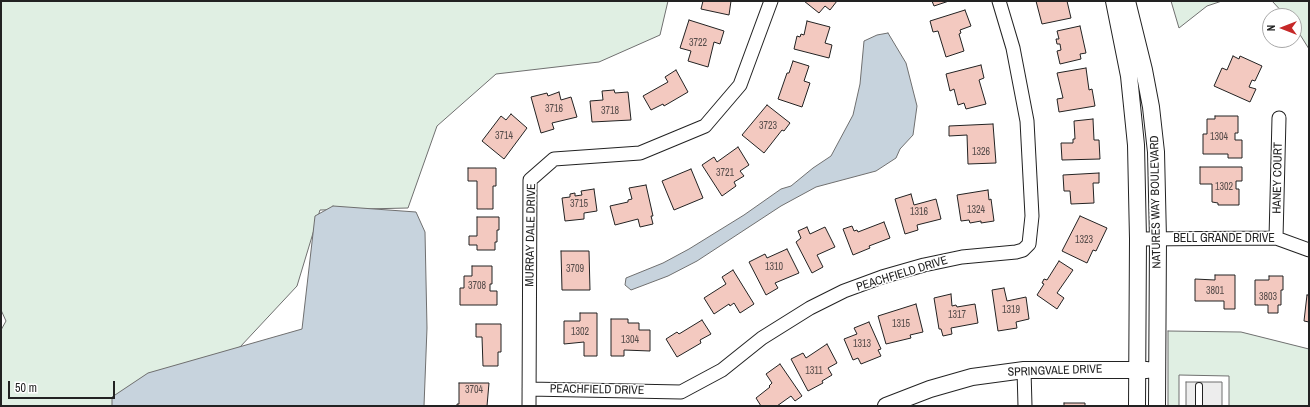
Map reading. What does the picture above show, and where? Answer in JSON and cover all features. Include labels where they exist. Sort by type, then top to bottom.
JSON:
[{"type":"street","name":"MURRAY DALE DRIVE","points":[[529,406],[530,180],[554,159],[640,153],[705,126],[740,86],[771,1]]},
{"type":"street","name":"PEACHFIELD DRIVE","points":[[529,389],[681,392],[722,370],[762,338],[810,308],[844,291],[882,277],[924,265],[962,257],[1023,250],[1029,244],[1032,216],[1027,120],[1013,48],[999,1]]},
{"type":"street","name":"NATURES WAY BOULEVARD","points":[[1114,1],[1123,41],[1133,110],[1137,173],[1137,406]]},
{"type":"street","name":"NATURES WAY BOULEVARD","points":[[1127,1],[1144,70],[1154,128],[1157,175],[1158,239],[1157,406]]},
{"type":"street","name":"HANEY COURT","points":[[1276,238],[1279,118]]},
{"type":"street","name":"BELL GRANDE DRIVE","points":[[1138,239],[1276,238],[1309,250]]},
{"type":"street","name":"SPRINGVALE DRIVE","points":[[886,406],[930,389],[972,377],[1024,370],[1157,370]]},
{"type":"street","points":[[1024,370],[1025,406]]},
{"type":"lane","points":[[1199,386],[1199,406]]},
{"type":"green space","points":[[1,1],[668,1],[660,35],[599,62],[496,74],[437,126],[408,208],[320,210],[297,286],[240,347],[118,406],[1,406],[1,330],[6,321],[1,310]]},
{"type":"green space","points":[[1171,1],[1222,1],[1207,6],[1179,28]]},
{"type":"green space","points":[[1272,1],[1309,1],[1309,49],[1302,38],[1302,8],[1279,8]]},
{"type":"green space","points":[[1168,331],[1241,332],[1309,349],[1309,406],[1229,406],[1229,376],[1179,375],[1179,406],[1168,406]]},
{"type":"shaded area","points":[[888,33],[906,63],[917,106],[913,135],[900,149],[896,158],[876,171],[816,187],[781,206],[697,261],[668,276],[631,290],[625,285],[626,278],[663,263],[689,249],[744,215],[781,189],[791,186],[831,156],[853,115],[860,84],[864,41],[877,35]]},
{"type":"shaded area","points":[[333,206],[416,212],[425,232],[427,328],[424,406],[112,406],[112,397],[148,373],[302,329],[315,216]]},
{"type":"shaded area","points":[[1186,382],[1222,382],[1222,406],[1186,406]]},
{"type":"building","points":[[703,1],[731,1],[729,15],[701,9]]},
{"type":"building","points":[[804,1],[837,1],[830,10],[825,6],[819,13]]},
{"type":"building","points":[[932,1],[949,1],[934,6]]},
{"type":"building","points":[[1036,1],[1067,1],[1071,18],[1042,24]]},
{"type":"building","points":[[965,10],[971,26],[960,30],[961,33],[959,34],[964,51],[946,57],[938,31],[933,32],[930,21]]},
{"type":"building","points":[[689,20],[724,31],[720,44],[714,42],[708,67],[688,61],[691,51],[680,48]]},
{"type":"building","points":[[807,21],[830,27],[825,43],[832,45],[829,58],[794,49],[797,36],[800,37],[801,34],[804,35]]},
{"type":"building","points":[[1080,26],[1086,53],[1080,54],[1081,59],[1060,64],[1057,51],[1061,50],[1060,44],[1057,44],[1056,39],[1059,39],[1057,31]]},
{"type":"building","points":[[1233,56],[1239,59],[1240,56],[1262,66],[1255,81],[1252,80],[1249,87],[1256,89],[1250,102],[1214,86],[1222,68],[1227,70]]},
{"type":"building","points":[[793,61],[809,66],[804,81],[810,83],[802,107],[778,99]]},
{"type":"building","points":[[981,65],[984,78],[979,80],[986,104],[966,109],[964,103],[958,105],[954,89],[950,91],[946,74]]},
{"type":"building","points":[[1086,68],[1089,90],[1092,89],[1095,106],[1059,112],[1057,99],[1063,98],[1057,73]]},
{"type":"building","points":[[676,70],[688,92],[664,106],[663,104],[651,110],[643,96],[668,82],[665,77]]},
{"type":"building","points":[[614,90],[615,93],[628,92],[631,120],[592,122],[590,101],[603,100],[602,91]]},
{"type":"building","points":[[559,92],[561,100],[571,97],[577,117],[552,123],[554,129],[541,133],[531,97],[547,93],[548,96]]},
{"type":"building","points":[[767,105],[790,123],[784,131],[782,130],[764,153],[742,135]]},
{"type":"building","points":[[511,114],[527,128],[504,159],[482,141],[501,116],[506,120]]},
{"type":"building","points":[[1215,116],[1238,116],[1238,133],[1235,133],[1235,140],[1242,140],[1242,158],[1228,158],[1228,154],[1203,154],[1203,134],[1207,134],[1207,119],[1215,119]]},
{"type":"building","points":[[1093,119],[1094,140],[1099,140],[1100,159],[1062,160],[1061,143],[1073,143],[1073,139],[1075,139],[1074,121]]},
{"type":"building","points":[[993,124],[996,163],[968,164],[967,135],[949,136],[949,126]]},
{"type":"building","points":[[738,147],[749,165],[740,171],[744,176],[734,182],[736,186],[722,196],[702,165],[714,157],[717,162]]},
{"type":"building","points":[[1200,167],[1242,167],[1242,181],[1236,181],[1236,189],[1239,189],[1239,205],[1218,205],[1218,203],[1212,202],[1212,184],[1200,184]]},
{"type":"building","points":[[468,168],[496,168],[496,186],[493,186],[493,209],[477,209],[477,181],[468,181]]},
{"type":"building","points":[[691,169],[703,198],[674,210],[662,181]]},
{"type":"building","points":[[1099,173],[1099,183],[1093,183],[1094,203],[1071,204],[1070,191],[1064,191],[1063,175]]},
{"type":"building","points":[[646,185],[653,216],[651,216],[653,224],[640,227],[638,219],[615,225],[610,206],[628,202],[628,200],[632,199],[629,188]]},
{"type":"building","points":[[594,189],[597,211],[584,213],[584,219],[565,221],[562,198],[570,197],[570,194],[575,193],[575,196],[582,195],[581,191]]},
{"type":"building","points":[[988,190],[989,200],[991,199],[994,221],[970,223],[969,220],[961,221],[957,195]]},
{"type":"building","points":[[911,194],[914,205],[936,199],[941,219],[917,225],[918,230],[905,234],[895,199]]},
{"type":"building","points":[[1080,216],[1107,228],[1096,251],[1093,250],[1087,263],[1062,251]]},
{"type":"building","points":[[477,217],[499,217],[499,230],[497,230],[495,250],[477,250],[477,245],[469,245],[469,236],[477,236]]},
{"type":"building","points":[[884,222],[890,238],[869,246],[870,248],[853,255],[843,229],[852,226],[854,231],[857,230],[858,232]]},
{"type":"building","points":[[807,227],[810,234],[825,227],[835,247],[817,255],[823,267],[812,273],[796,242],[801,238],[798,231]]},
{"type":"building","points":[[787,249],[799,273],[775,283],[778,288],[766,295],[749,262],[765,254],[767,258]]},
{"type":"building","points":[[561,251],[589,251],[590,290],[562,290]]},
{"type":"building","points":[[1059,261],[1073,270],[1057,293],[1064,298],[1057,309],[1037,295],[1044,284],[1042,283],[1044,279],[1047,280]]},
{"type":"building","points":[[472,266],[492,266],[492,284],[490,284],[490,291],[497,291],[497,305],[460,305],[460,288],[464,288],[464,276],[472,276]]},
{"type":"building","points":[[733,270],[754,304],[740,313],[734,303],[730,306],[729,304],[714,314],[704,298],[726,284],[722,277]]},
{"type":"building","points":[[1215,275],[1235,275],[1235,309],[1224,309],[1224,301],[1195,301],[1195,279],[1215,280]]},
{"type":"building","points":[[1269,276],[1283,276],[1281,305],[1278,305],[1278,313],[1268,313],[1268,305],[1255,305],[1255,280],[1269,280]]},
{"type":"building","points":[[1004,288],[1007,301],[1026,297],[1029,319],[1016,322],[1017,328],[998,331],[992,290]]},
{"type":"building","points":[[951,294],[952,306],[956,305],[957,307],[975,304],[978,323],[951,328],[952,334],[943,336],[941,329],[939,329],[934,298]]},
{"type":"building","points":[[1307,295],[1309,295],[1309,322],[1304,321]]},
{"type":"building","points":[[916,304],[923,332],[910,335],[911,338],[886,344],[878,316]]},
{"type":"building","points":[[580,313],[597,313],[597,356],[584,356],[584,342],[564,344],[564,321],[580,321]]},
{"type":"building","points":[[611,319],[628,319],[628,323],[639,323],[639,330],[650,330],[650,351],[624,350],[624,356],[611,356]]},
{"type":"building","points":[[702,320],[711,334],[700,340],[701,343],[677,357],[666,339],[677,332],[679,334]]},
{"type":"building","points":[[869,322],[881,349],[878,350],[881,356],[861,364],[858,358],[853,360],[844,339],[857,334],[854,328]]},
{"type":"building","points":[[476,324],[501,324],[501,352],[498,352],[498,366],[483,366],[482,337],[476,337]]},
{"type":"building","points":[[827,344],[837,363],[828,368],[832,375],[822,381],[823,383],[808,391],[791,359],[803,353],[806,358]]},
{"type":"building","points":[[780,364],[802,396],[795,401],[791,396],[777,406],[761,406],[756,398],[770,387],[769,386],[772,383],[766,374]]},
{"type":"building","points":[[459,383],[489,383],[487,406],[457,406],[457,404],[459,404]]},
{"type":"building","points":[[1064,403],[1085,403],[1085,406],[1064,406]]}]
